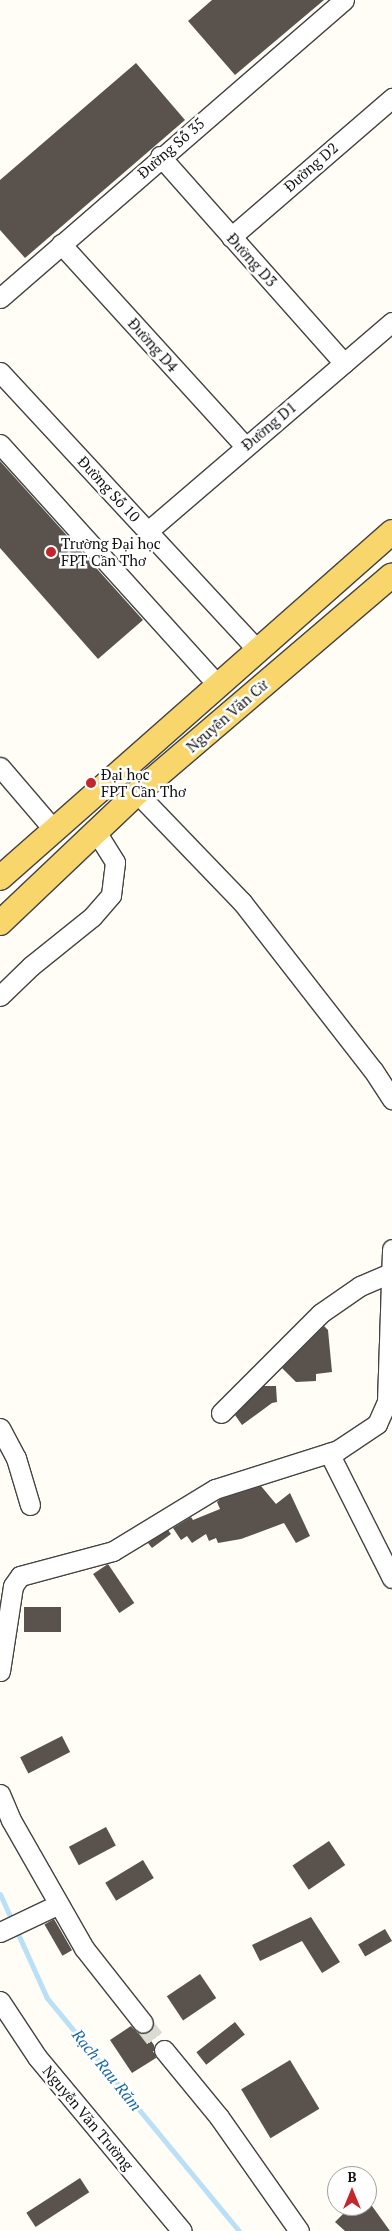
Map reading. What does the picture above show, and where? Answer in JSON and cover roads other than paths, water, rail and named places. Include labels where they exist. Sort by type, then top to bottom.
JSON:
[{"type":"main road","name":"Nguyễn Văn Cừ","points":[[0,878],[392,532]]},
{"type":"main road","name":"Nguyễn Văn Cừ","points":[[0,923],[137,793],[392,575]]},
{"type":"main road","points":[[258,651],[277,673]]},
{"type":"street","name":"Đường Số 35","points":[[0,298],[160,156],[344,0]]},
{"type":"street","name":"Đường D2","points":[[231,237],[392,98]]},
{"type":"street","name":"Đường D3","points":[[160,156],[344,363]]},
{"type":"street","name":"Đường D4","points":[[61,244],[245,446]]},
{"type":"street","name":"Đường D1","points":[[148,531],[392,322]]},
{"type":"street","name":"Đường Số 10","points":[[0,372],[258,651]]},
{"type":"street","points":[[0,444],[219,686]]},
{"type":"street","points":[[0,767],[54,830]]},
{"type":"street","points":[[137,793],[242,902],[374,1070],[392,1099]]},
{"type":"street","points":[[0,996],[31,966],[92,917],[111,895],[115,862],[96,831]]},
{"type":"street","points":[[0,1671],[13,1586],[20,1576],[113,1551],[215,1489],[329,1453],[360,1438],[377,1424],[387,1402],[392,1249]]},
{"type":"street","points":[[221,1413],[321,1313],[360,1286],[390,1273]]},
{"type":"street","points":[[0,1428],[16,1458],[30,1505]]},
{"type":"street","points":[[329,1453],[388,1559],[392,1578]]},
{"type":"street","points":[[0,1794],[52,1907],[143,2023]]},
{"type":"street","points":[[0,1932],[52,1907]]},
{"type":"street","name":"Nguyễn Văn Trường","points":[[0,2001],[37,2057],[182,2231]]},
{"type":"street","points":[[164,2050],[219,2117],[299,2231]]},
{"type":"waterway","name":"Rạch Rau Răm","points":[[0,1894],[47,1998],[239,2231]]},
{"type":"tunnel","points":[[143,2023],[164,2050]]},
{"type":"place","name":"Trường Đại học FPT Cần Thơ","points":[[51,552]]},
{"type":"place","name":"Đại học FPT Cần Thơ","points":[[91,783]]}]
